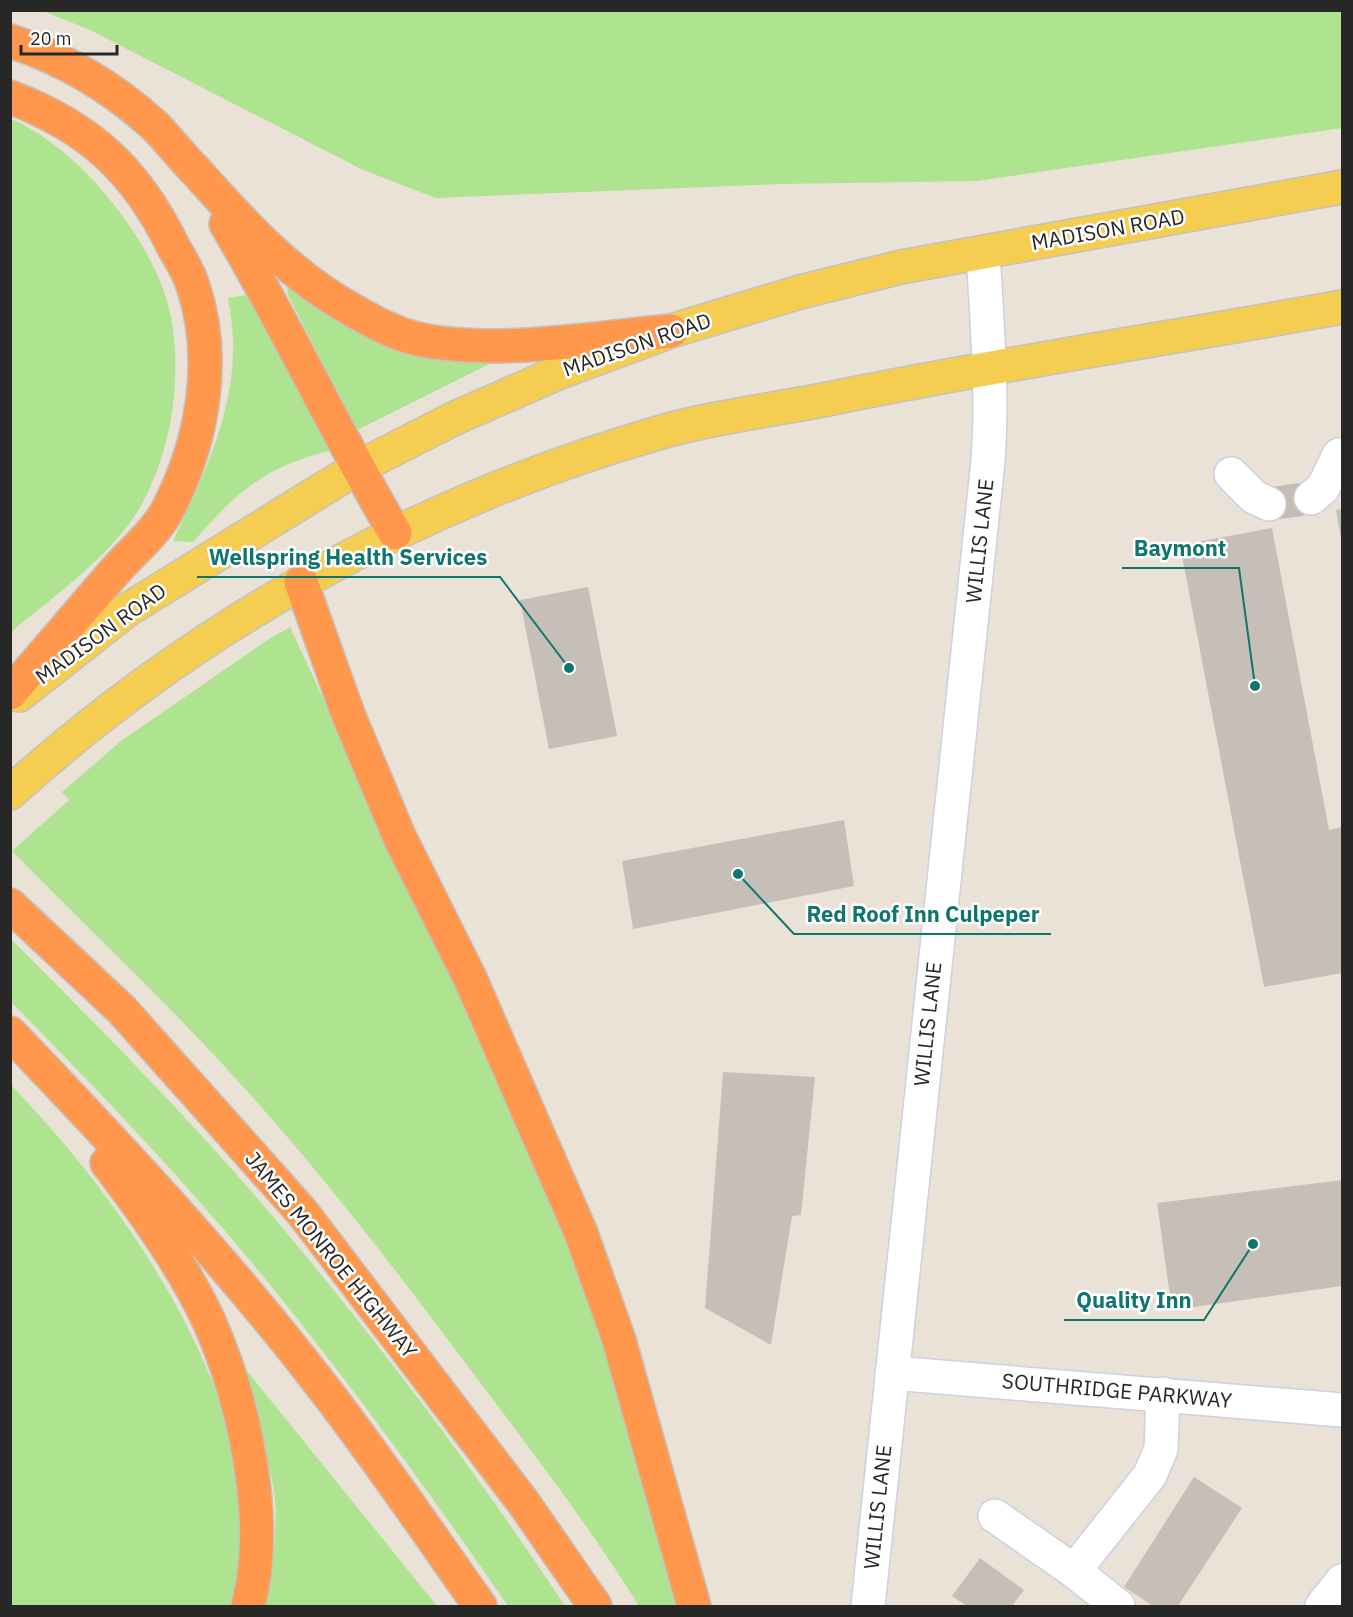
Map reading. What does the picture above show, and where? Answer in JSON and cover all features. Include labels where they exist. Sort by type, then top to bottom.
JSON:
[{"type":"highway","points":[[10,40],[60,60],[96,80],[154,125],[263,244],[335,301],[383,327],[425,341],[478,348],[672,331]]},
{"type":"highway","points":[[10,97],[40,108],[79,130],[123,169],[154,207],[194,286],[203,332],[205,380],[199,427],[185,473],[166,513],[10,693]]},
{"type":"highway","points":[[194,170],[269,296],[357,468],[394,533]]},
{"type":"highway","points":[[301,582],[348,714],[399,836],[470,978],[581,1233],[619,1340],[694,1606]]},
{"type":"highway","name":"JAMES MONROE HIGHWAY","points":[[10,905],[123,1010],[302,1212],[523,1502],[595,1606]]},
{"type":"highway","points":[[10,1035],[115,1174],[171,1257],[208,1319],[235,1396],[255,1481],[257,1529],[254,1586],[248,1606]]},
{"type":"highway","points":[[10,1035],[103,1131],[239,1285],[317,1380],[399,1490],[480,1606]]},
{"type":"main road","name":"MADISON ROAD","points":[[10,701],[127,610],[357,468],[455,418],[560,372],[672,331],[811,289],[901,267],[1342,188]]},
{"type":"main road","points":[[10,793],[92,724],[189,652],[301,582],[394,533],[496,489],[583,456],[662,432],[877,387],[1342,307]]},
{"type":"street","name":"WILLIS LANE","points":[[868,1606],[988,461],[991,421],[990,369],[982,253]]},
{"type":"street","points":[[1311,498],[1323,488],[1339,455]]},
{"type":"street","points":[[1231,474],[1254,496],[1269,504]]},
{"type":"street","name":"SOUTHRIDGE PARKWAY","points":[[892,1373],[1342,1410]]},
{"type":"street","points":[[1074,1571],[1150,1475],[1161,1449],[1163,1394]]},
{"type":"street","points":[[995,1516],[1074,1571],[1118,1606]]},
{"type":"street","points":[[1322,1606],[1342,1581]]},
{"type":"green space","points":[[43,11],[1342,11],[1342,128],[977,181],[782,184],[436,198],[363,170],[90,30]]},
{"type":"green space","points":[[11,119],[63,151],[88,175],[111,201],[150,259],[163,289],[171,317],[175,388],[168,436],[161,459],[143,502],[131,521],[101,556],[11,632]]},
{"type":"green space","points":[[288,287],[361,334],[393,348],[434,354],[507,355],[357,430],[287,293]]},
{"type":"green space","points":[[252,294],[324,426],[329,451],[286,465],[253,484],[223,509],[193,542],[173,541],[213,450],[227,403],[233,347],[228,298]]},
{"type":"green space","points":[[290,627],[527,1136],[600,1327],[680,1606],[639,1606],[536,1456],[389,1262],[305,1158],[190,1029],[12,851],[69,800],[62,792],[121,741]]},
{"type":"green space","points":[[10,938],[186,1119],[286,1232],[431,1415],[565,1606],[508,1606],[373,1417],[256,1267],[154,1151],[11,1002]]},
{"type":"green space","points":[[10,1084],[102,1191],[146,1255],[186,1324],[217,1395],[237,1467],[243,1538],[232,1606],[11,1606]]},
{"type":"green space","points":[[226,1345],[437,1606],[265,1606],[275,1540],[275,1500],[262,1441]]},
{"type":"building","points":[[1342,509],[1342,539],[1341,539],[1336,510]]},
{"type":"building","points":[[1272,528],[1329,830],[1342,827],[1342,973],[1264,987],[1180,545]]},
{"type":"building","points":[[588,587],[617,736],[549,749],[520,600]]},
{"type":"building","points":[[844,820],[854,886],[633,929],[622,861]]},
{"type":"building","points":[[723,1072],[815,1077],[801,1215],[792,1216],[771,1345],[705,1308]]},
{"type":"building","points":[[1342,1180],[1342,1286],[1172,1310],[1157,1203]]},
{"type":"building","points":[[1194,1477],[1242,1508],[1178,1606],[1153,1606],[1124,1587]]},
{"type":"building","points":[[980,1558],[1024,1590],[1012,1606],[967,1606],[952,1596]]},
{"type":"tunnel","points":[[1269,504],[1311,498]]},
{"type":"place","name":"Wellspring Health Services","points":[[569,668]]},
{"type":"place","name":"Baymont","points":[[1255,686]]},
{"type":"place","name":"Red Roof Inn Culpeper","points":[[738,874]]},
{"type":"place","name":"Quality Inn","points":[[1253,1244]]}]
